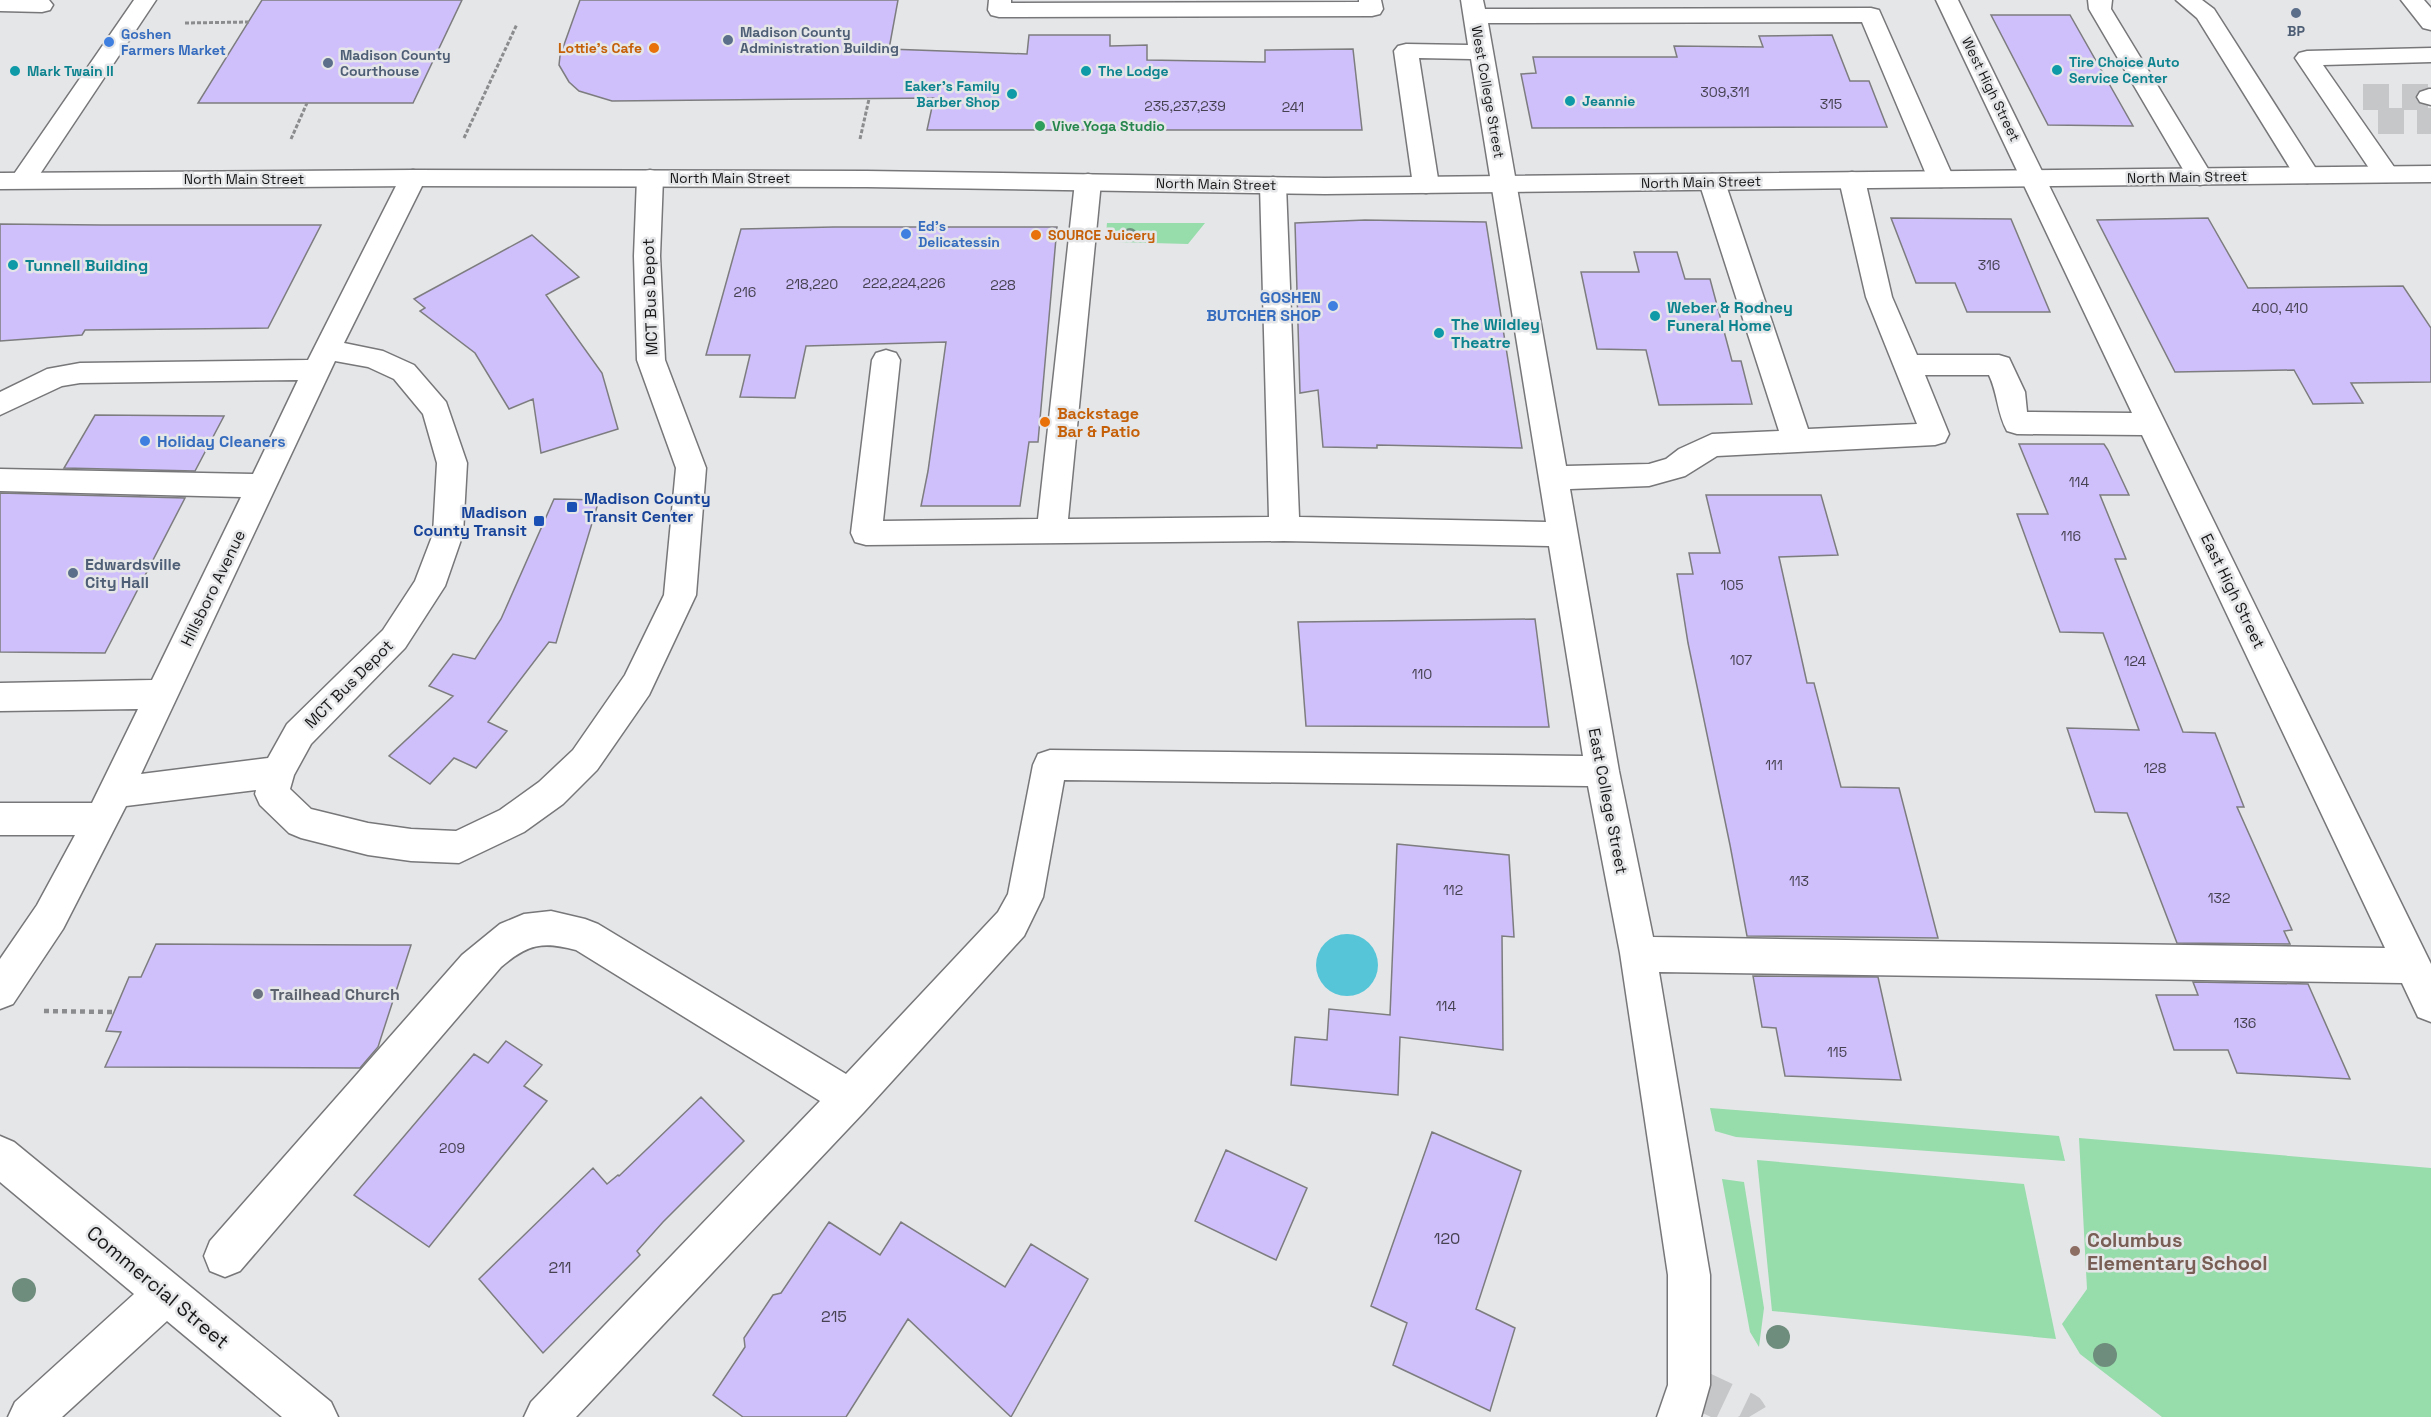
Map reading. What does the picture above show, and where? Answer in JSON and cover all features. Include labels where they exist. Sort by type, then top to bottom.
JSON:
[{"type":"street","points":[[12,181],[145,0]]},
{"type":"street","points":[[1000,0],[999,10],[1372,9],[1370,0]]},
{"type":"street","name":"West High Street","points":[[1947,0],[2034,178]]},
{"type":"street","points":[[2101,0],[2098,2],[2100,9],[2200,177]]},
{"type":"street","points":[[2187,0],[2206,15],[2307,175]]},
{"type":"street","points":[[2412,0],[2431,23]]},
{"type":"street","points":[[0,4],[42,5]]},
{"type":"street","points":[[1473,8],[1871,15],[1941,179]]},
{"type":"street","name":"West College Street","points":[[1473,8],[1505,184]]},
{"type":"street","points":[[1426,185],[1406,51],[1481,52]]},
{"type":"street","points":[[2386,174],[2307,58],[2431,55]]},
{"type":"street","points":[[2334,98],[2363,97]]},
{"type":"street","points":[[2350,121],[2378,121]]},
{"type":"street","name":"North Main Street","points":[[12,181],[650,178],[1426,185],[2431,174]]},
{"type":"street","name":"Hillsboro Avenue","points":[[0,991],[50,917],[108,805],[413,178]]},
{"type":"street","name":"MCT Bus Depot","points":[[0,404],[57,376],[80,373],[374,358],[404,372],[436,410],[452,463],[448,534],[429,586],[394,639],[299,734],[278,772],[272,794],[301,822],[368,839],[411,845],[459,847],[512,821],[551,793],[585,760],[638,685],[680,595],[691,468],[651,360],[647,256],[650,178]]},
{"type":"street","name":"East High Street","points":[[2034,178],[2431,1004]]},
{"type":"street","points":[[1554,478],[1649,475],[1675,468],[1689,457],[1712,445],[1935,434],[1879,297],[1852,180]]},
{"type":"street","points":[[1052,531],[1088,182]]},
{"type":"street","points":[[1712,182],[1797,441]]},
{"type":"street","name":"East College Street","points":[[1505,184],[1602,771],[1638,953],[1689,1275],[1684,1401]]},
{"type":"street","points":[[1273,185],[1284,529]]},
{"type":"street","points":[[886,360],[866,533],[1284,529],[1563,534]]},
{"type":"street","points":[[1907,365],[1999,365],[2012,392],[2013,414],[2017,423],[2153,424]]},
{"type":"street","points":[[0,480],[262,486]]},
{"type":"street","points":[[0,697],[91,697],[162,693]]},
{"type":"street","points":[[546,1417],[850,1098],[1011,924],[1025,897],[1050,765],[1602,771]]},
{"type":"street","points":[[0,819],[108,805],[278,772]]},
{"type":"street","points":[[225,1256],[475,967],[501,941],[536,927],[564,929],[585,936],[850,1098]]},
{"type":"street","points":[[1638,953],[1676,956],[2413,966]]},
{"type":"street","name":"Commercial Street","points":[[0,1156],[316,1417]]},
{"type":"street","points":[[30,1417],[166,1293]]},
{"type":"path","points":[[185,23],[249,22]]},
{"type":"path","points":[[464,138],[517,24]]},
{"type":"path","points":[[860,139],[869,99]]},
{"type":"path","points":[[291,139],[307,103]]},
{"type":"path","points":[[43,1011],[114,1012]]},
{"type":"green space","points":[[1107,223],[1205,223],[1188,244],[1116,242],[1108,234]]},
{"type":"green space","points":[[1710,1108],[2059,1136],[2065,1161],[1736,1137],[1715,1131]]},
{"type":"green space","points":[[2079,1138],[2431,1168],[2431,1417],[2162,1417],[2080,1354],[2062,1324],[2087,1289]]},
{"type":"green space","points":[[1757,1160],[2024,1184],[2056,1339],[1772,1311]]},
{"type":"green space","points":[[1722,1179],[1744,1182],[1764,1308],[1759,1347],[1750,1332]]},
{"type":"water","points":[[1347,934],[1364,939],[1369,943],[1373,948],[1378,965],[1373,982],[1369,987],[1364,991],[1347,996],[1330,991],[1325,987],[1321,982],[1316,965],[1321,948],[1325,943],[1330,939]]},
{"type":"building","name":"Madison County Courthouse","points":[[262,0],[462,0],[413,103],[198,103]]},
{"type":"building","points":[[580,0],[898,0],[889,49],[1027,54],[1029,35],[1110,35],[1110,46],[1147,45],[1147,60],[1265,62],[1265,50],[1353,49],[1362,130],[927,130],[934,98],[612,101],[579,91],[569,82],[559,65],[560,56]]},
{"type":"building","name":"Tire Choice Auto Service Center","points":[[1991,15],[2070,15],[2133,126],[2048,125]]},
{"type":"building","points":[[1832,35],[1850,81],[1869,81],[1887,127],[1532,128],[1521,74],[1536,73],[1533,57],[1677,57],[1674,46],[1763,47],[1759,36]]},
{"type":"building","points":[[1891,218],[2011,219],[2050,312],[1967,312],[1955,283],[1916,283]]},
{"type":"building","points":[[2208,218],[2248,288],[2403,286],[2431,328],[2431,382],[2351,383],[2363,403],[2313,404],[2294,370],[2175,372],[2097,220]]},
{"type":"building","name":"The Wildley Theatre","points":[[1365,220],[1486,222],[1522,448],[1377,445],[1377,448],[1323,447],[1318,390],[1300,393],[1295,223]]},
{"type":"building","points":[[0,224],[321,225],[268,328],[85,330],[82,335],[0,341]]},
{"type":"building","points":[[1057,227],[1038,442],[1029,442],[1020,506],[921,506],[946,342],[806,346],[795,398],[740,397],[750,355],[706,355],[741,229]]},
{"type":"building","points":[[532,235],[579,277],[546,295],[602,373],[618,429],[541,453],[533,399],[509,409],[475,353],[420,311],[425,308],[414,299]]},
{"type":"building","name":"Weber & Rodney Funeral Home","points":[[1634,252],[1677,252],[1685,279],[1710,279],[1732,361],[1741,361],[1752,404],[1659,405],[1646,350],[1597,349],[1581,272],[1639,272]]},
{"type":"building","name":"Holiday Cleaners","points":[[95,415],[224,416],[195,471],[64,468]]},
{"type":"building","points":[[2019,444],[2104,444],[2108,450],[2129,495],[2100,495],[2126,559],[2115,559],[2183,732],[2215,733],[2244,807],[2237,807],[2292,930],[2284,931],[2290,944],[2177,943],[2127,813],[2095,812],[2067,728],[2139,730],[2103,633],[2060,632],[2017,514],[2048,514]]},
{"type":"building","name":"Edwardsville City Hall","points":[[0,493],[185,498],[105,653],[0,652]]},
{"type":"building","points":[[1706,495],[1821,495],[1838,555],[1779,557],[1807,683],[1814,683],[1841,787],[1899,788],[1938,938],[1747,936],[1688,643],[1677,574],[1693,574],[1689,553],[1720,553]]},
{"type":"building","points":[[554,499],[599,500],[556,643],[549,642],[488,722],[507,731],[476,768],[454,758],[430,784],[389,756],[453,696],[429,686],[453,654],[475,659],[501,619]]},
{"type":"building","points":[[1535,619],[1549,727],[1306,726],[1298,622]]},
{"type":"building","points":[[1397,844],[1509,855],[1514,937],[1502,936],[1503,1050],[1400,1037],[1398,1095],[1291,1085],[1295,1037],[1327,1040],[1329,1009],[1390,1015]]},
{"type":"building","name":"Trailhead Church","points":[[156,944],[411,945],[378,1047],[360,1068],[105,1067],[121,1032],[106,1031],[129,977],[141,977]]},
{"type":"building","points":[[1753,976],[1878,977],[1901,1080],[1785,1076],[1776,1028],[1762,1027]]},
{"type":"building","points":[[2193,982],[2308,984],[2350,1079],[2237,1073],[2228,1050],[2174,1050],[2156,995],[2198,995]]},
{"type":"building","points":[[506,1041],[542,1065],[524,1086],[547,1101],[429,1247],[354,1195],[474,1054],[488,1063]]},
{"type":"building","points":[[701,1097],[744,1141],[663,1222],[637,1251],[640,1255],[543,1353],[479,1279],[593,1168],[607,1184],[619,1176]]},
{"type":"building","points":[[1432,1132],[1521,1171],[1476,1309],[1515,1328],[1490,1411],[1393,1365],[1407,1323],[1371,1306]]},
{"type":"building","points":[[1226,1150],[1307,1188],[1276,1260],[1195,1221]]},
{"type":"building","points":[[829,1222],[880,1255],[901,1222],[1005,1287],[1031,1244],[1088,1279],[1011,1417],[908,1319],[846,1417],[743,1417],[713,1395],[745,1347],[744,1338],[773,1295],[781,1293]]},
{"type":"tunnel","points":[[2363,97],[2429,97]]},
{"type":"tunnel","points":[[2378,121],[2431,121]]},
{"type":"tunnel","points":[[1689,1385],[1746,1412],[1749,1417]]},
{"type":"place","name":"BP","points":[[2296,13]]},
{"type":"place","name":"Madison County Administration Building","points":[[728,40]]},
{"type":"place","name":"Goshen Farmers Market","points":[[109,42]]},
{"type":"place","name":"Lottie's Cafe","points":[[654,48]]},
{"type":"place","name":"Madison County Courthouse","points":[[328,63]]},
{"type":"place","name":"Tire Choice Auto Service Center","points":[[2057,70]]},
{"type":"place","name":"Mark Twain II","points":[[15,71]]},
{"type":"place","name":"The Lodge","points":[[1086,71]]},
{"type":"place","name":"Eaker's Family Barber Shop","points":[[1012,94]]},
{"type":"place","name":"Jeannie","points":[[1570,101]]},
{"type":"place","name":"Vive Yoga Studio","points":[[1040,126]]},
{"type":"place","name":"Ed's Delicatessin","points":[[906,234]]},
{"type":"place","name":"SOURCE Juicery","points":[[1036,235]]},
{"type":"place","name":"Tunnell Building","points":[[13,265]]},
{"type":"place","name":"GOSHEN BUTCHER SHOP","points":[[1333,306]]},
{"type":"place","name":"Weber & Rodney Funeral Home","points":[[1655,316]]},
{"type":"place","name":"The Wildley Theatre","points":[[1439,333]]},
{"type":"place","name":"Backstage Bar & Patio","points":[[1045,422]]},
{"type":"place","name":"Holiday Cleaners","points":[[145,441]]},
{"type":"place","name":"Madison County Transit Center","points":[[572,507]]},
{"type":"place","name":"Madison County Transit","points":[[539,521]]},
{"type":"place","name":"Edwardsville City Hall","points":[[73,573]]},
{"type":"place","name":"Trailhead Church","points":[[258,994]]},
{"type":"place","name":"Columbus Elementary School","points":[[2075,1251]]}]
